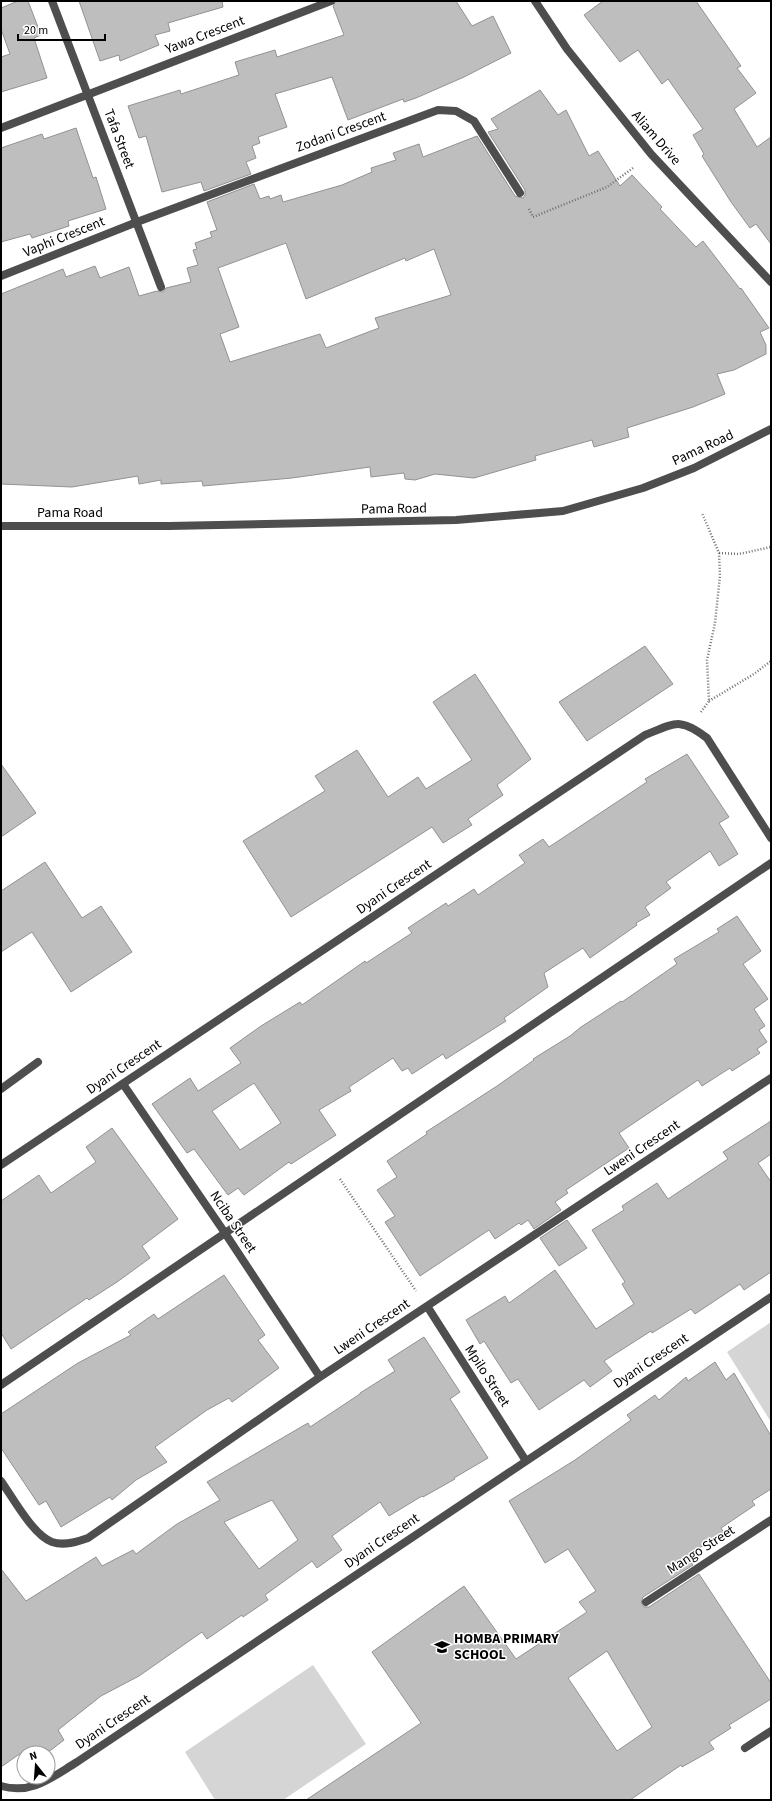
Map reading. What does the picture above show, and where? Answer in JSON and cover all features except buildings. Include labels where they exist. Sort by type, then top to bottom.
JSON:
[{"type":"street","name":"Tafa Street","points":[[52,1],[162,287]]},
{"type":"street","name":"Yawa Crescent","points":[[1,128],[331,1]]},
{"type":"street","name":"Aliam Drive","points":[[535,1],[567,49],[651,154],[771,282]]},
{"type":"street","name":"Zodani Crescent","points":[[137,222],[438,110],[456,111],[474,121],[520,193]]},
{"type":"street","name":"Vaphi Crescent","points":[[1,276],[137,222]]},
{"type":"street","name":"Pama Road","points":[[1,526],[169,526],[456,520],[563,510],[643,488],[694,468],[771,429]]},
{"type":"street","name":"Dyani Crescent","points":[[1,1165],[645,735],[673,723],[692,726]]},
{"type":"street","points":[[692,726],[707,738],[771,838]]},
{"type":"street","points":[[1,1385],[771,863]]},
{"type":"street","points":[[1,1089],[38,1062]]},
{"type":"street","name":"Lweni Crescent","points":[[1,1481],[39,1534],[53,1542],[73,1544],[88,1538],[320,1377],[771,1078]]},
{"type":"street","name":"Nciba Street","points":[[123,1084],[225,1232],[320,1377]]},
{"type":"street","name":"Dyani Crescent","points":[[1,1786],[10,1789],[26,1789],[36,1786],[77,1762],[771,1297]]},
{"type":"street","name":"Mpilo Street","points":[[427,1306],[526,1461]]},
{"type":"street","name":"Mango Street","points":[[646,1602],[771,1520]]},
{"type":"street","points":[[745,1748],[771,1731]]},
{"type":"path","points":[[520,193],[533,217],[607,187],[633,168]]},
{"type":"path","points":[[702,513],[719,553],[720,576],[715,623],[707,660],[709,700]]},
{"type":"path","points":[[719,553],[739,554],[771,547]]},
{"type":"path","points":[[692,726],[709,700],[754,674],[771,661]]},
{"type":"path","points":[[328,1162],[427,1306]]},
{"type":"shaded area","points":[[771,1322],[771,1422],[727,1352]]},
{"type":"shaded area","points":[[313,1665],[366,1744],[283,1800],[215,1800],[185,1752]]},
{"type":"place","name":"HOMBA PRIMARY SCHOOL","points":[[442,1647]]}]
